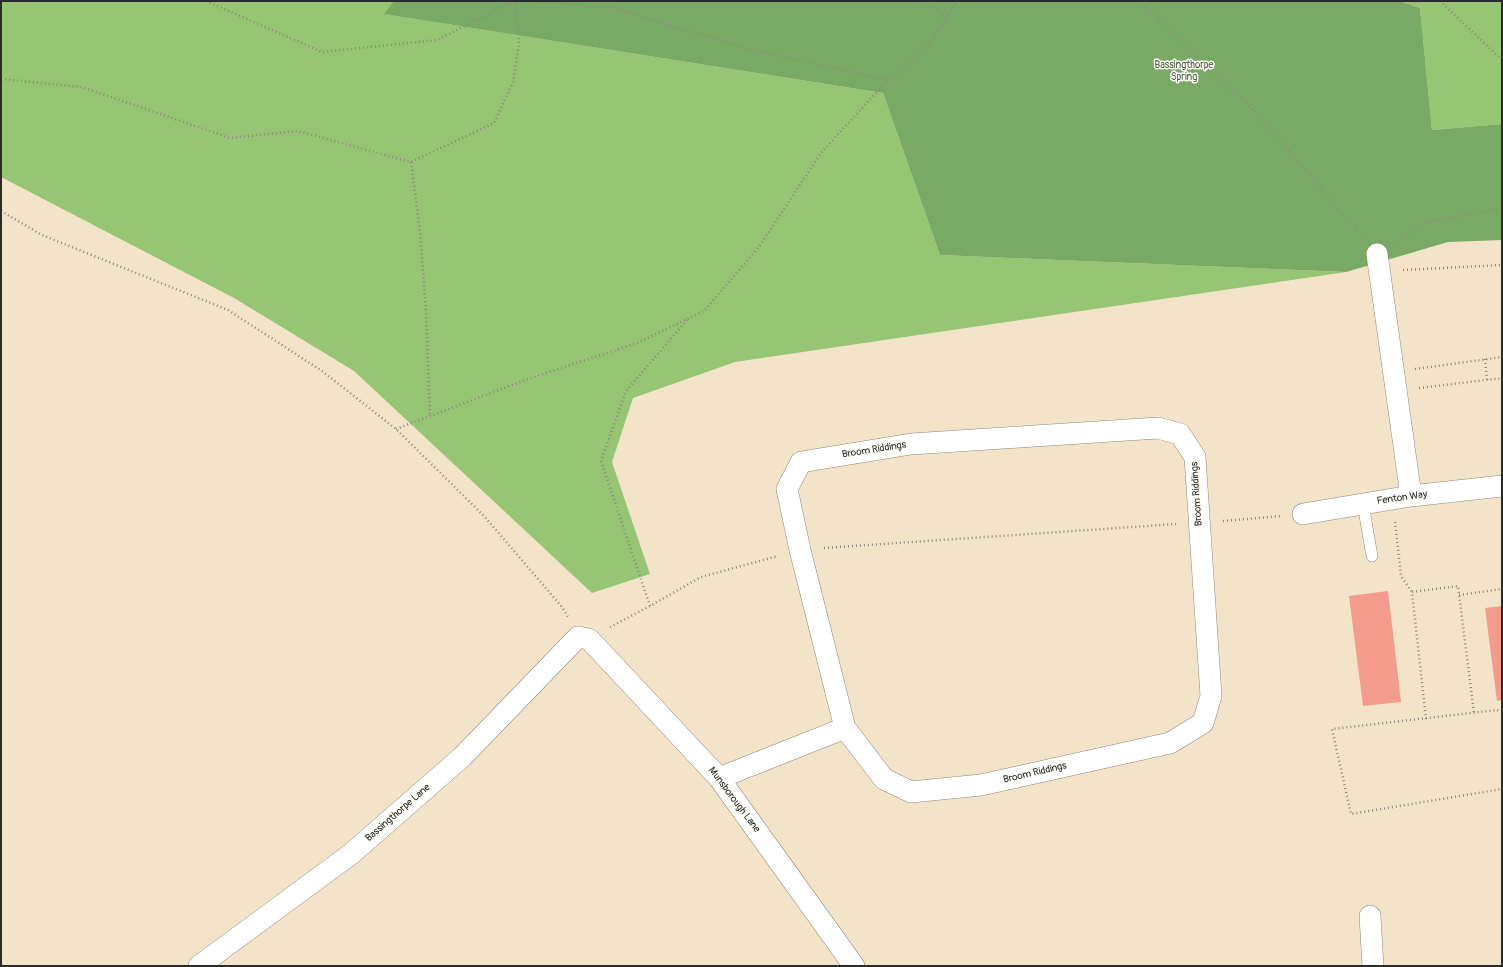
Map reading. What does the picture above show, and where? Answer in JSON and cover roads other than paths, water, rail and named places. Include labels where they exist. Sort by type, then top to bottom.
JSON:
[{"type":"street","points":[[1378,263],[1395,381],[1402,498]]},
{"type":"street","name":"Broom Riddings","points":[[1158,428],[1180,434],[1195,458],[1210,696],[1203,723],[1170,743],[981,785],[911,792],[884,779],[845,728],[800,550],[787,489],[801,462],[919,444],[1158,428]]},
{"type":"street","name":"Fenton Way","points":[[1303,514],[1402,498],[1502,486]]},
{"type":"street","name":"Munsborough Lane","points":[[583,638],[719,778],[854,966]]},
{"type":"street","name":"Bassingthorpe Lane","points":[[199,966],[351,854],[462,757],[583,638]]},
{"type":"street","points":[[719,778],[845,728]]},
{"type":"street","points":[[1370,916],[1373,966]]},
{"type":"lane","points":[[1363,504],[1372,556]]},
{"type":"park label","name":"Bassingthorpe Spring","points":[[1184,70]]}]
